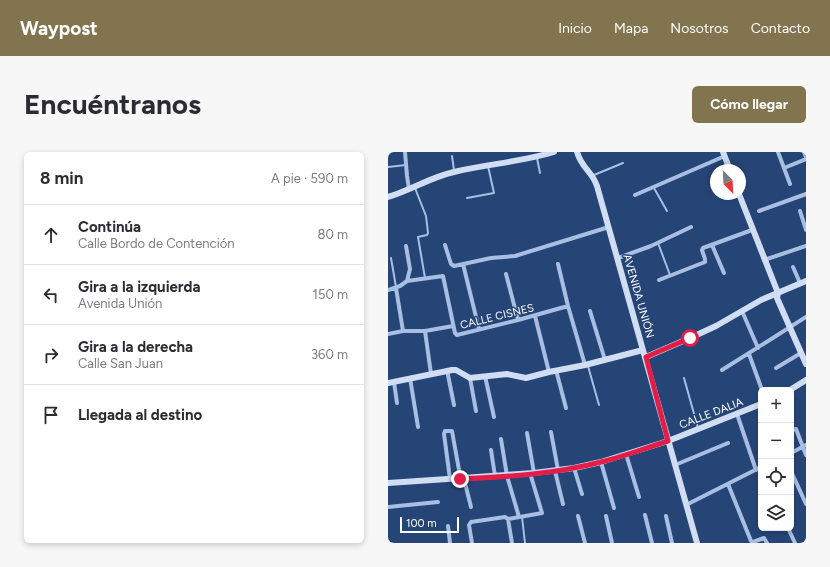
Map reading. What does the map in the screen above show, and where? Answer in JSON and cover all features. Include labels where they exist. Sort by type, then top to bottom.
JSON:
[{"type":"street","points":[[405,152],[406,165],[412,188]]},
{"type":"street","points":[[388,196],[412,188],[430,179],[454,172],[536,157],[554,152]]},
{"type":"street","name":"AVENIDA UNIÓN","points":[[577,152],[582,165],[593,176],[597,186],[697,543]]},
{"type":"street","points":[[778,152],[790,184]]},
{"type":"street","points":[[804,152],[806,166]]},
{"type":"street","points":[[635,195],[654,188],[724,154],[728,164]]},
{"type":"street","points":[[784,168],[805,159]]},
{"type":"street","points":[[759,211],[806,194]]},
{"type":"street","points":[[741,200],[778,293],[777,298],[806,364]]},
{"type":"street","points":[[800,211],[806,230]]},
{"type":"street","points":[[445,245],[450,264],[454,266],[491,258],[515,256],[609,227]]},
{"type":"street","points":[[618,258],[658,243],[691,227]]},
{"type":"street","points":[[659,280],[705,262],[702,250],[752,230]]},
{"type":"street","points":[[712,245],[724,273]]},
{"type":"street","points":[[406,246],[410,269],[407,282]]},
{"type":"street","points":[[764,260],[806,246]]},
{"type":"street","points":[[463,264],[479,329]]},
{"type":"street","points":[[558,264],[568,306],[586,365]]},
{"type":"street","points":[[646,357],[690,338],[761,300],[803,282],[793,267]]},
{"type":"street","points":[[506,274],[518,320]]},
{"type":"street","points":[[388,290],[396,288],[407,282],[425,278],[444,277],[453,326]]},
{"type":"street","points":[[396,288],[403,331]]},
{"type":"street","name":"CALLE CISNES","points":[[388,334],[403,331],[425,331],[453,326],[456,335],[535,316],[568,306]]},
{"type":"street","points":[[742,311],[758,348]]},
{"type":"street","points":[[590,312],[605,360]]},
{"type":"street","points":[[535,316],[552,371],[566,408]]},
{"type":"street","points":[[722,370],[806,317]]},
{"type":"street","points":[[425,331],[431,374]]},
{"type":"street","points":[[397,403],[391,382],[447,370],[456,370],[470,378],[507,374],[526,378],[552,371],[586,365],[643,350]]},
{"type":"street","points":[[776,368],[801,353]]},
{"type":"street","points":[[749,354],[761,387]]},
{"type":"street","points":[[447,370],[454,405]]},
{"type":"street","points":[[485,376],[494,417]]},
{"type":"street","points":[[410,378],[418,427]]},
{"type":"street","points":[[470,378],[476,411]]},
{"type":"street","points":[[794,388],[806,380]]},
{"type":"street","name":"CALLE DALIA","points":[[388,483],[507,476],[574,468],[601,462],[668,441],[758,405]]},
{"type":"street","points":[[686,505],[756,470],[737,414]]},
{"type":"street","points":[[794,429],[796,429],[804,446],[806,455]]},
{"type":"street","points":[[450,479],[444,432],[452,431],[459,470]]},
{"type":"street","points":[[551,432],[556,470],[563,504]]},
{"type":"street","points":[[472,543],[470,523],[505,517],[508,519],[542,514],[532,473],[527,433]]},
{"type":"street","points":[[502,439],[507,476],[520,517]]},
{"type":"street","points":[[675,465],[728,443]]},
{"type":"street","points":[[794,451],[804,446]]},
{"type":"street","points":[[491,450],[495,476]]},
{"type":"street","points":[[626,454],[639,497]]},
{"type":"street","points":[[601,462],[614,508]]},
{"type":"street","points":[[574,468],[582,494]]},
{"type":"street","points":[[794,478],[806,504]]},
{"type":"street","points":[[464,479],[471,507]]},
{"type":"street","points":[[728,484],[751,541],[753,542],[764,538],[767,543]]},
{"type":"street","points":[[388,507],[438,502]]},
{"type":"street","points":[[646,515],[652,543]]},
{"type":"street","points":[[578,516],[585,543]]},
{"type":"street","points":[[606,516],[612,543]]},
{"type":"street","points":[[666,516],[672,543]]},
{"type":"street","points":[[508,519],[512,543]]},
{"type":"street","points":[[448,526],[450,543]]},
{"type":"street","points":[[789,531],[795,543]]},
{"type":"lane","points":[[452,156],[454,172]]},
{"type":"lane","points":[[536,157],[540,173]]},
{"type":"lane","points":[[593,176],[623,163]]},
{"type":"lane","points":[[388,167],[406,165]]},
{"type":"lane","points":[[467,198],[494,193],[488,165]]},
{"type":"lane","points":[[412,188],[426,216],[428,234],[419,236],[418,238],[425,278]]},
{"type":"lane","points":[[654,188],[667,211]]},
{"type":"lane","points":[[658,243],[670,275]]},
{"type":"lane","points":[[391,258],[396,288]]},
{"type":"lane","points":[[586,365],[600,405]]},
{"type":"lane","points":[[684,378],[698,429]]},
{"type":"lane","points":[[520,517],[525,543]]},
{"type":"route","points":[[460,479],[507,476],[574,468],[601,462],[668,441],[646,357],[690,338]]}]
